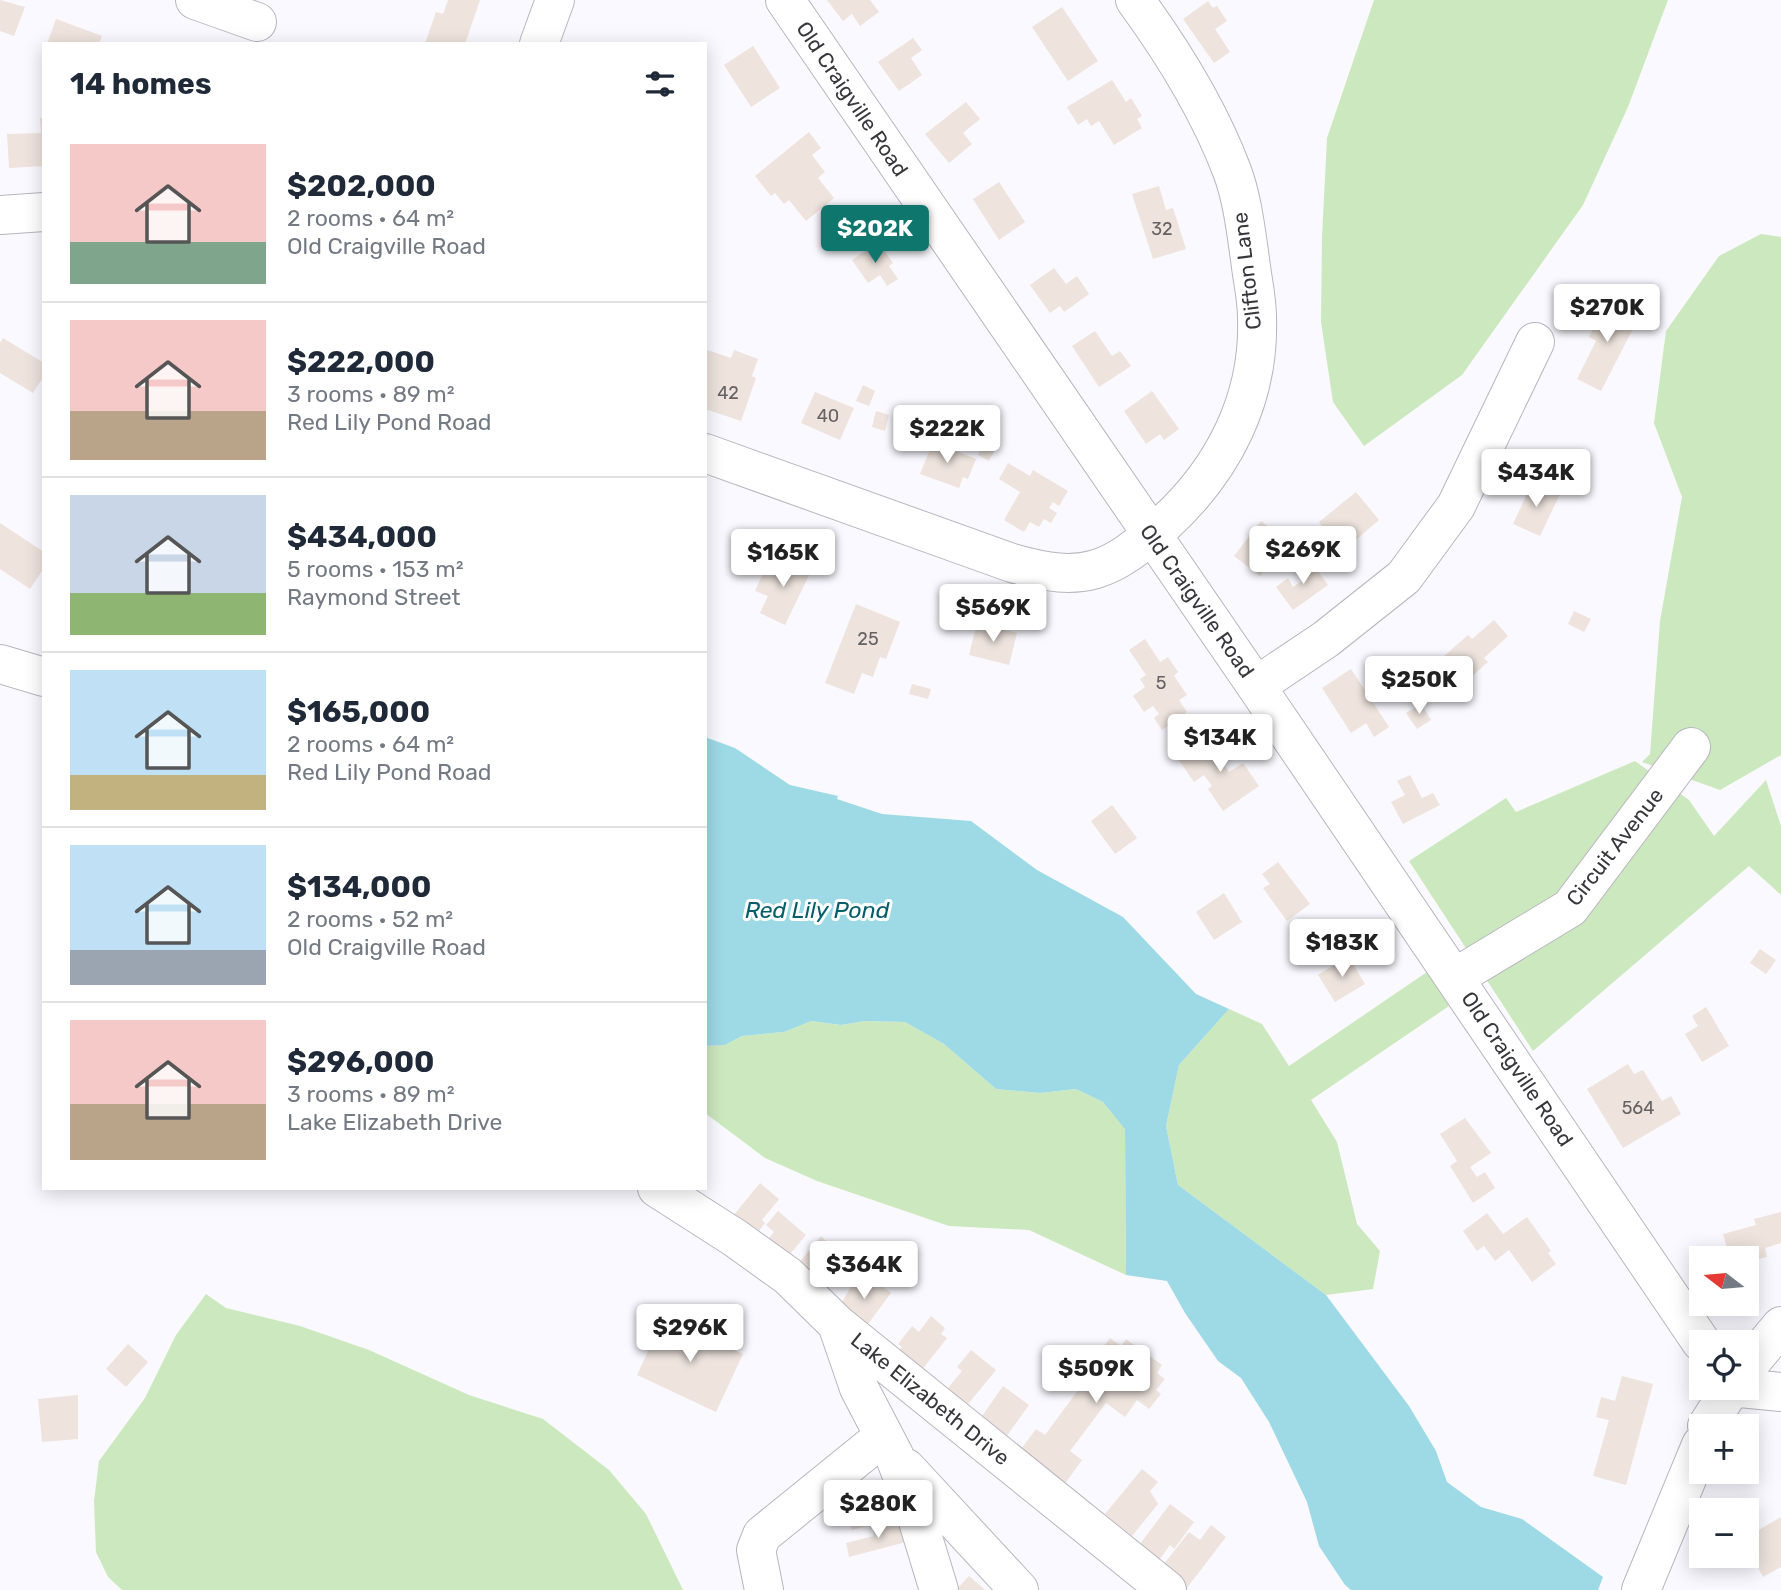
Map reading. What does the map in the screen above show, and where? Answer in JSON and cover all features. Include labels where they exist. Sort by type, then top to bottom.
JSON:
[{"type":"street","points":[[195,0],[257,22]]},
{"type":"street","points":[[539,42],[555,0]]},
{"type":"street","name":"Old Craigville Road","points":[[785,0],[1256,686],[1693,1330]]},
{"type":"street","name":"Clifton Lane","points":[[707,454],[890,521],[1041,571],[1086,574],[1101,569],[1152,535],[1190,500],[1218,463],[1238,424],[1252,386],[1257,317],[1247,238],[1233,172],[1169,49],[1135,0]]},
{"type":"street","points":[[0,215],[42,212]]},
{"type":"street","points":[[1256,686],[1326,639],[1404,578],[1456,506],[1535,342]]},
{"type":"street","points":[[0,664],[42,676]]},
{"type":"street","name":"Circuit Avenue","points":[[1454,978],[1570,908],[1692,747]]},
{"type":"street","name":"Lake Elizabeth Drive","points":[[660,1190],[788,1276],[837,1324],[1167,1590]]},
{"type":"street","points":[[837,1324],[859,1388],[889,1445],[913,1505],[939,1590]]},
{"type":"street","points":[[1759,1352],[1781,1326]]},
{"type":"street","points":[[1759,1390],[1781,1392]]},
{"type":"street","points":[[764,1590],[756,1550],[762,1535],[889,1445]]},
{"type":"street","points":[[889,1445],[1019,1590]]},
{"type":"street","points":[[1641,1590],[1689,1474]]},
{"type":"green space","points":[[1374,0],[1668,0],[1628,107],[1583,205],[1462,375],[1364,446],[1333,402],[1321,322],[1322,237],[1327,138]]},
{"type":"green space","points":[[1761,234],[1781,237],[1781,755],[1720,790],[1642,762],[1650,754],[1660,621],[1682,497],[1654,423],[1666,331],[1719,256]]},
{"type":"green space","points":[[1635,761],[1689,800],[1714,836],[1766,780],[1781,826],[1781,895],[1749,866],[1533,1051],[1409,861],[1506,798],[1516,812]]},
{"type":"green space","points":[[1427,972],[1449,1006],[1311,1100],[1337,1142],[1357,1224],[1380,1251],[1373,1289],[1326,1295],[1178,1185],[1166,1126],[1179,1065],[1229,1009],[1262,1024],[1289,1066]]},
{"type":"green space","points":[[810,1021],[841,1025],[865,1021],[905,1022],[944,1044],[996,1089],[1040,1093],[1076,1089],[1103,1102],[1125,1128],[1126,1275],[1029,1230],[949,1226],[817,1181],[765,1158],[707,1114],[707,1046],[725,1045],[742,1036],[784,1032]]},
{"type":"green space","points":[[206,1294],[226,1308],[300,1326],[369,1350],[469,1395],[543,1419],[609,1470],[646,1514],[683,1590],[122,1590],[108,1577],[96,1552],[94,1501],[99,1461],[145,1398],[176,1335]]},
{"type":"water","name":"Red Lily Pond","points":[[707,738],[735,748],[790,785],[838,796],[837,799],[882,814],[971,821],[1037,870],[1123,917],[1196,994],[1229,1009],[1179,1065],[1166,1126],[1178,1185],[1326,1295],[1409,1406],[1436,1451],[1447,1482],[1481,1507],[1522,1519],[1603,1577],[1598,1590],[1351,1590],[1345,1585],[1319,1546],[1307,1502],[1269,1422],[1241,1378],[1218,1361],[1167,1281],[1126,1275],[1125,1129],[1103,1102],[1076,1089],[1040,1093],[996,1089],[944,1044],[905,1022],[865,1021],[841,1025],[811,1021],[784,1032],[742,1036],[725,1045],[707,1046]]},
{"type":"building","points":[[0,0],[25,7],[14,36],[0,31]]},
{"type":"building","points":[[448,0],[480,0],[466,42],[426,42],[436,12],[443,14]]},
{"type":"building","points":[[827,0],[870,0],[879,12],[860,26],[852,14],[843,21]]},
{"type":"building","points":[[1208,1],[1213,8],[1217,6],[1227,21],[1215,29],[1230,52],[1214,63],[1183,19]]},
{"type":"building","points":[[1062,7],[1098,61],[1068,81],[1032,27]]},
{"type":"building","points":[[56,19],[102,36],[100,42],[48,42]]},
{"type":"building","points":[[913,38],[922,50],[911,58],[922,75],[899,91],[878,62]]},
{"type":"building","points":[[753,46],[780,88],[751,107],[724,65]]},
{"type":"building","points":[[1112,80],[1126,102],[1131,98],[1142,116],[1137,119],[1142,128],[1114,145],[1099,121],[1091,126],[1087,119],[1078,125],[1067,107]]},
{"type":"building","points":[[966,102],[980,119],[963,133],[972,144],[949,163],[925,134]]},
{"type":"building","points":[[42,118],[42,166],[9,168],[7,134],[41,133]]},
{"type":"building","points":[[809,132],[821,148],[812,155],[825,172],[818,178],[834,198],[806,221],[789,200],[784,204],[775,193],[771,196],[755,176]]},
{"type":"building","points":[[999,182],[1025,222],[999,240],[973,199]]},
{"type":"building","points":[[1159,186],[1166,210],[1173,208],[1186,249],[1153,259],[1132,194]]},
{"type":"building","points":[[878,242],[893,263],[889,266],[898,279],[887,286],[880,275],[868,283],[852,260]]},
{"type":"building","points":[[1054,268],[1066,284],[1077,276],[1089,294],[1064,312],[1060,306],[1050,313],[1030,285]]},
{"type":"building","points":[[1607,301],[1639,317],[1601,391],[1577,379],[1596,341],[1589,337]]},
{"type":"building","points":[[1095,331],[1112,356],[1120,351],[1131,366],[1099,387],[1072,346]]},
{"type":"building","points":[[3,338],[42,362],[42,379],[33,393],[0,373],[0,343]]},
{"type":"building","points":[[707,350],[731,358],[734,350],[758,359],[752,376],[756,378],[741,421],[707,410]]},
{"type":"building","points":[[863,385],[875,391],[869,406],[856,401]]},
{"type":"building","points":[[1152,391],[1179,429],[1164,440],[1160,434],[1146,444],[1124,411]]},
{"type":"building","points":[[815,392],[854,408],[840,440],[801,423]]},
{"type":"building","points":[[876,411],[889,415],[885,431],[872,427]]},
{"type":"building","points":[[988,434],[1000,440],[989,461],[978,455]]},
{"type":"building","points":[[933,442],[976,459],[968,479],[963,477],[959,488],[920,474]]},
{"type":"building","points":[[1008,463],[1030,476],[1033,470],[1068,491],[1059,506],[1053,502],[1049,508],[1057,513],[1051,523],[1044,519],[1039,527],[1030,522],[1024,532],[1004,520],[1020,492],[999,479]]},
{"type":"building","points":[[1533,481],[1560,494],[1540,536],[1513,524]]},
{"type":"building","points":[[1356,492],[1379,520],[1343,551],[1319,522]]},
{"type":"building","points":[[1261,521],[1287,541],[1260,576],[1234,556]]},
{"type":"building","points":[[0,523],[42,551],[42,571],[30,589],[0,569]]},
{"type":"building","points":[[787,557],[812,569],[785,625],[760,613],[768,596],[755,591],[766,567],[779,573]]},
{"type":"building","points":[[1311,561],[1328,585],[1293,610],[1276,587],[1288,578],[1293,587],[1305,579],[1298,570]]},
{"type":"building","points":[[856,604],[900,622],[886,659],[880,657],[873,677],[862,673],[854,694],[825,683]]},
{"type":"building","points":[[1574,611],[1591,619],[1584,632],[1568,624]]},
{"type":"building","points":[[1494,620],[1508,636],[1484,658],[1488,662],[1457,689],[1435,664],[1468,635],[1472,639]]},
{"type":"building","points":[[977,623],[1017,633],[1009,665],[969,655]]},
{"type":"building","points":[[1145,639],[1160,662],[1168,657],[1178,672],[1174,676],[1187,695],[1179,700],[1187,712],[1162,730],[1154,718],[1159,714],[1153,706],[1144,712],[1133,696],[1145,687],[1140,679],[1146,675],[1129,650]]},
{"type":"building","points":[[1351,669],[1389,727],[1374,737],[1366,723],[1351,733],[1322,688]]},
{"type":"building","points":[[912,684],[931,689],[928,699],[909,694]]},
{"type":"building","points":[[1421,704],[1431,720],[1417,729],[1406,713]]},
{"type":"building","points":[[1221,738],[1231,753],[1221,760],[1229,772],[1243,763],[1259,786],[1223,811],[1208,789],[1212,786],[1204,775],[1194,782],[1178,759],[1190,751],[1194,756]]},
{"type":"building","points":[[1410,775],[1422,798],[1433,793],[1440,805],[1403,824],[1391,802],[1405,795],[1397,781]]},
{"type":"building","points":[[1112,805],[1137,838],[1115,854],[1091,821]]},
{"type":"building","points":[[1278,862],[1310,904],[1287,921],[1263,888],[1270,884],[1262,874]]},
{"type":"building","points":[[1224,893],[1242,922],[1214,940],[1196,912]]},
{"type":"building","points":[[1760,949],[1776,960],[1766,974],[1750,963]]},
{"type":"building","points":[[1348,956],[1365,984],[1335,1002],[1318,975]]},
{"type":"building","points":[[1706,1007],[1729,1046],[1702,1062],[1685,1034],[1698,1026],[1692,1016]]},
{"type":"building","points":[[1628,1064],[1634,1074],[1643,1070],[1662,1101],[1671,1096],[1681,1114],[1623,1148],[1587,1089]]},
{"type":"building","points":[[1465,1118],[1491,1153],[1470,1167],[1477,1177],[1485,1172],[1495,1188],[1473,1203],[1450,1166],[1457,1161],[1440,1134]]},
{"type":"building","points":[[760,1183],[779,1199],[762,1220],[765,1223],[759,1231],[756,1228],[748,1238],[728,1222]]},
{"type":"building","points":[[778,1211],[806,1235],[780,1266],[760,1249],[774,1232],[766,1225]]},
{"type":"building","points":[[1781,1212],[1781,1243],[1765,1248],[1767,1257],[1759,1259],[1759,1246],[1726,1246],[1723,1234],[1756,1225],[1754,1219]]},
{"type":"building","points":[[1487,1213],[1503,1234],[1527,1217],[1551,1251],[1548,1253],[1556,1264],[1532,1282],[1509,1250],[1495,1261],[1484,1246],[1477,1251],[1463,1231]]},
{"type":"building","points":[[821,1236],[845,1260],[835,1272],[830,1268],[810,1292],[789,1275]]},
{"type":"building","points":[[857,1276],[870,1285],[874,1280],[891,1293],[865,1328],[838,1309]]},
{"type":"building","points":[[931,1316],[945,1328],[941,1334],[947,1338],[921,1371],[893,1359],[902,1347],[898,1344],[912,1326],[919,1332]]},
{"type":"building","points":[[664,1317],[743,1354],[716,1412],[637,1375]]},
{"type":"building","points":[[1110,1338],[1121,1346],[1126,1339],[1162,1365],[1157,1373],[1165,1379],[1156,1390],[1161,1394],[1149,1409],[1137,1400],[1125,1417],[1106,1403],[1070,1451],[1082,1460],[1064,1485],[1019,1452],[1036,1429],[1045,1435],[1090,1374],[1098,1380],[1102,1375],[1089,1366]]},
{"type":"building","points":[[128,1344],[148,1362],[126,1387],[106,1369]]},
{"type":"building","points":[[971,1350],[996,1370],[968,1404],[964,1401],[959,1407],[943,1394],[962,1371],[957,1367]]},
{"type":"building","points":[[1622,1376],[1653,1384],[1626,1485],[1593,1476],[1609,1420],[1596,1417],[1601,1397],[1615,1401]]},
{"type":"building","points":[[1003,1386],[1029,1405],[1001,1444],[975,1426]]},
{"type":"building","points":[[78,1395],[78,1439],[42,1442],[38,1399]]},
{"type":"building","points":[[1142,1469],[1158,1482],[1150,1491],[1158,1504],[1132,1536],[1105,1514]]},
{"type":"building","points":[[883,1492],[889,1515],[866,1521],[867,1526],[852,1530],[845,1502]]},
{"type":"building","points":[[1170,1504],[1194,1522],[1174,1549],[1170,1545],[1157,1563],[1137,1548]]},
{"type":"building","points":[[1781,1517],[1781,1567],[1763,1577],[1758,1568],[1759,1530]]},
{"type":"building","points":[[901,1523],[906,1542],[849,1557],[846,1543],[874,1536],[873,1530]]},
{"type":"building","points":[[1211,1525],[1226,1537],[1186,1589],[1160,1569],[1189,1532],[1200,1540]]},
{"type":"building","points":[[969,1576],[985,1590],[956,1590]]}]
